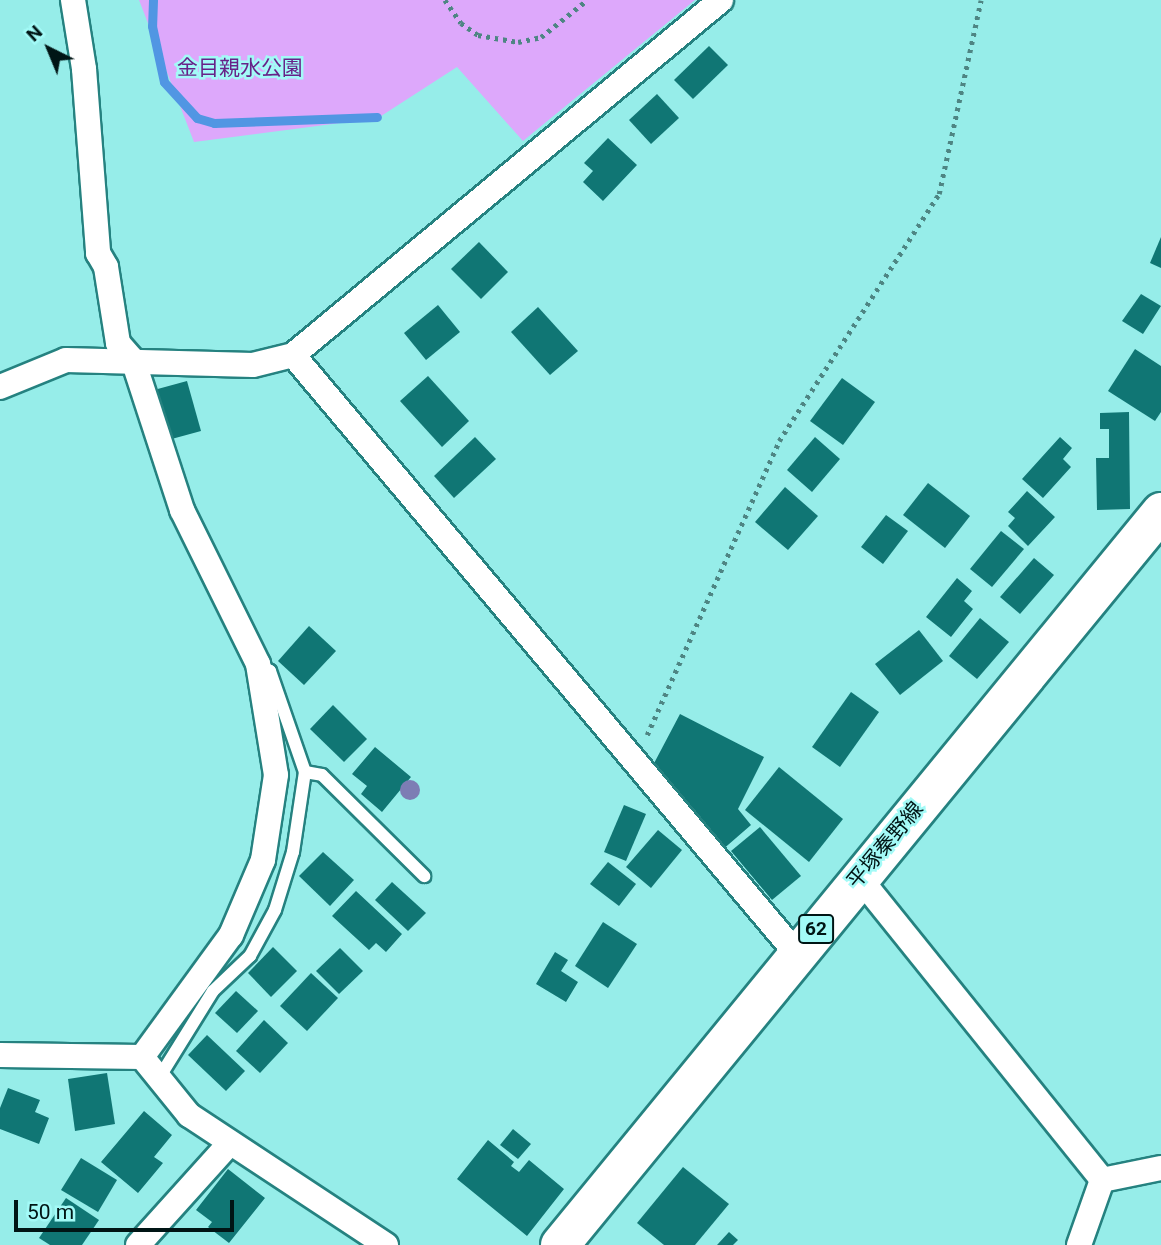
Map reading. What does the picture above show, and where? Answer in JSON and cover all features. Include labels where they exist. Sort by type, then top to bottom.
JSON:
[{"type":"main road","name":"平塚秦野線","points":[[560,1245],[858,876],[1161,513]]},
{"type":"street","points":[[73,0],[84,69],[98,253],[106,267],[118,344],[133,360],[181,510],[258,664],[276,775],[263,860],[231,935],[142,1057]]},
{"type":"street","points":[[0,387],[66,360],[253,365],[293,355],[721,0]]},
{"type":"street","points":[[293,355],[634,765],[796,953]]},
{"type":"street","points":[[858,876],[1102,1181]]},
{"type":"street","points":[[2,1059],[142,1057]]},
{"type":"street","points":[[142,1057],[189,1115],[228,1145],[386,1245]]},
{"type":"street","points":[[138,1245],[228,1145]]},
{"type":"street","points":[[1102,1181],[1161,1168]]},
{"type":"street","points":[[1079,1245],[1102,1181]]},
{"type":"lane","points":[[159,1078],[213,991],[250,956],[275,910],[293,852],[305,772],[270,671],[258,664]]},
{"type":"lane","points":[[305,772],[322,775],[424,876]]},
{"type":"path","points":[[445,0],[461,23],[478,35],[518,42],[541,37],[569,19],[587,0]]},
{"type":"path","points":[[634,765],[779,441],[939,194],[981,0]]},
{"type":"green space","name":"金目親水公園","points":[[139,0],[695,0],[523,141],[457,67],[378,118],[194,142]]},
{"type":"building","points":[[709,46],[728,65],[693,99],[674,80]]},
{"type":"building","points":[[657,94],[679,118],[651,144],[629,120]]},
{"type":"building","points":[[608,138],[637,165],[603,201],[583,182],[593,171],[584,163]]},
{"type":"building","points":[[1161,237],[1161,268],[1150,263]]},
{"type":"building","points":[[479,242],[508,272],[481,299],[451,269]]},
{"type":"building","points":[[1141,294],[1161,306],[1143,334],[1122,321]]},
{"type":"building","points":[[438,305],[460,332],[426,360],[404,333]]},
{"type":"building","points":[[538,307],[578,351],[550,375],[511,332]]},
{"type":"building","points":[[1135,349],[1161,366],[1161,412],[1155,421],[1108,391]]},
{"type":"building","points":[[428,376],[469,421],[442,447],[400,401]]},
{"type":"building","points":[[842,378],[875,402],[843,445],[810,421]]},
{"type":"building","points":[[187,381],[201,431],[168,440],[154,390]]},
{"type":"building","points":[[1129,412],[1130,509],[1097,510],[1096,458],[1109,458],[1109,429],[1100,429],[1100,413]]},
{"type":"building","points":[[475,437],[496,459],[454,498],[434,476]]},
{"type":"building","points":[[815,437],[840,459],[812,492],[787,470]]},
{"type":"building","points":[[1060,437],[1072,448],[1063,459],[1071,467],[1043,498],[1022,479]]},
{"type":"building","points":[[928,483],[970,516],[945,548],[903,515]]},
{"type":"building","points":[[785,487],[818,516],[788,550],[755,522]]},
{"type":"building","points":[[1027,491],[1055,517],[1028,546],[1008,526],[1015,518],[1008,512]]},
{"type":"building","points":[[886,515],[908,531],[883,564],[861,547]]},
{"type":"building","points":[[1001,531],[1024,549],[992,587],[970,569]]},
{"type":"building","points":[[1034,558],[1054,575],[1020,614],[1000,597]]},
{"type":"building","points":[[957,578],[972,591],[964,601],[973,609],[951,637],[926,617]]},
{"type":"building","points":[[980,618],[1009,642],[977,679],[949,656]]},
{"type":"building","points":[[309,626],[336,651],[304,685],[278,661]]},
{"type":"building","points":[[919,630],[943,661],[900,695],[875,664]]},
{"type":"building","points":[[851,692],[879,712],[840,767],[812,747]]},
{"type":"building","points":[[333,705],[367,739],[344,762],[310,729]]},
{"type":"building","points":[[680,714],[764,757],[738,809],[751,825],[721,851],[651,769]]},
{"type":"building","points":[[375,747],[411,777],[382,812],[361,794],[367,786],[352,774]]},
{"type":"building","points":[[779,767],[843,819],[809,862],[745,810]]},
{"type":"building","points":[[624,805],[646,814],[626,861],[604,852]]},
{"type":"building","points":[[760,827],[801,876],[772,900],[731,851]]},
{"type":"building","points":[[658,830],[682,850],[651,888],[626,867]]},
{"type":"building","points":[[323,852],[354,880],[330,906],[299,876]]},
{"type":"building","points":[[608,862],[636,884],[619,906],[590,884]]},
{"type":"building","points":[[392,882],[426,913],[408,931],[375,900]]},
{"type":"building","points":[[356,891],[402,934],[386,952],[376,943],[369,950],[332,916]]},
{"type":"building","points":[[603,922],[637,944],[608,988],[575,966]]},
{"type":"building","points":[[273,947],[297,971],[271,997],[248,973]]},
{"type":"building","points":[[340,948],[363,971],[339,994],[316,971]]},
{"type":"building","points":[[555,952],[568,960],[561,971],[578,982],[566,1002],[536,984]]},
{"type":"building","points":[[311,973],[338,998],[307,1031],[280,1006]]},
{"type":"building","points":[[236,991],[258,1011],[237,1033],[215,1013]]},
{"type":"building","points":[[264,1020],[288,1043],[260,1073],[236,1051]]},
{"type":"building","points":[[207,1035],[245,1071],[226,1091],[188,1055]]},
{"type":"building","points":[[107,1073],[115,1124],[75,1131],[68,1079]]},
{"type":"building","points":[[8,1088],[40,1100],[35,1112],[49,1118],[39,1144],[0,1129],[0,1108]]},
{"type":"building","points":[[144,1111],[172,1135],[154,1157],[163,1163],[138,1193],[101,1162]]},
{"type":"building","points":[[513,1129],[531,1144],[518,1159],[500,1145]]},
{"type":"building","points":[[488,1140],[514,1162],[511,1166],[519,1172],[529,1160],[564,1189],[527,1236],[457,1179]]},
{"type":"building","points":[[81,1158],[117,1180],[98,1212],[61,1190]]},
{"type":"building","points":[[683,1167],[729,1204],[695,1245],[664,1245],[637,1223]]},
{"type":"building","points":[[228,1169],[265,1198],[229,1243],[208,1227],[212,1222],[196,1210]]},
{"type":"building","points":[[66,1198],[99,1220],[82,1245],[50,1245],[39,1238]]},
{"type":"building","points":[[729,1232],[738,1240],[733,1245],[717,1245]]},
{"type":"waterway","points":[[153,0],[152,26],[164,82],[197,118],[214,123],[377,117]]}]
